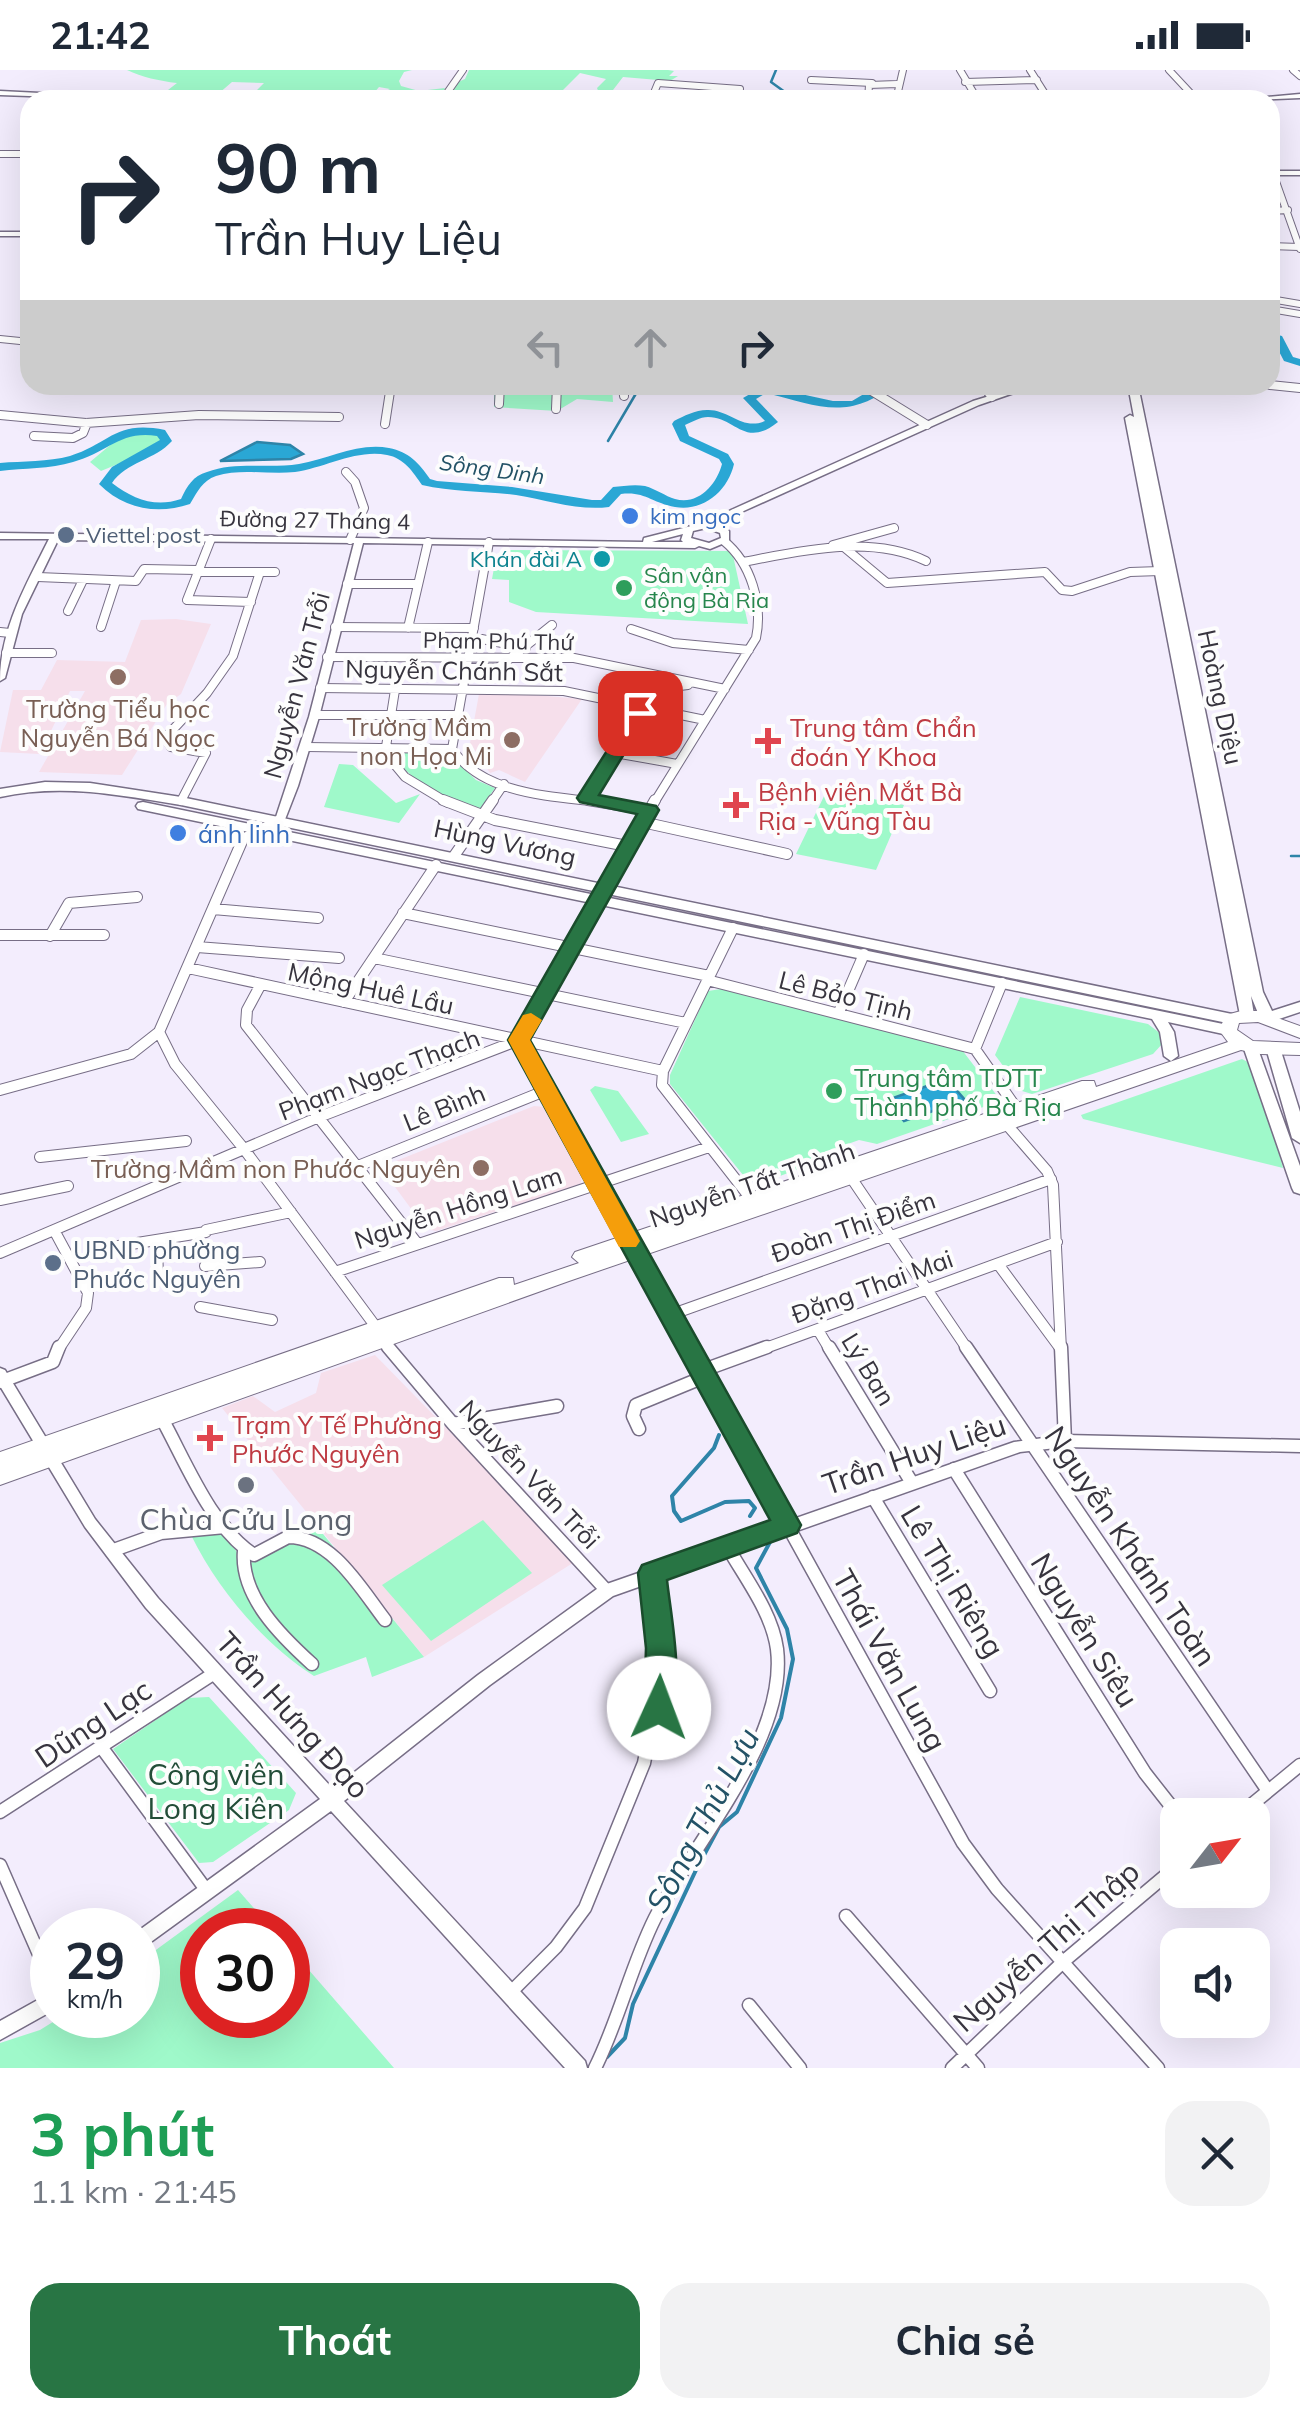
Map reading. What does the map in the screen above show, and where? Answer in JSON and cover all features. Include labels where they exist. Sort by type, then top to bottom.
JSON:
[{"type":"main road","name":"Hoàng Diệu","points":[[1126,395],[1256,992],[1270,1020]]},
{"type":"main road","name":"Hoàng Diệu","points":[[1136,395],[1163,564]]},
{"type":"main road","name":"Hoàng Diệu","points":[[1201,743],[1238,1032],[1300,1188]]},
{"type":"main road","name":"Hùng Vương","points":[[0,794],[26,788],[93,787],[280,820],[454,856],[733,928],[1238,1032]]},
{"type":"main road","name":"Hùng Vương","points":[[0,794],[14,798],[88,796],[436,865],[602,893],[1238,1032]]},
{"type":"main road","points":[[1238,1032],[1300,1006]]},
{"type":"main road","points":[[1157,1016],[1167,1032],[1171,1056]]},
{"type":"main road","points":[[1270,1020],[1290,1039],[1300,1138]]},
{"type":"main road","points":[[1238,1032],[1290,1039]]},
{"type":"main road","name":"Nguyễn Tất Thành","points":[[632,1247],[751,1199],[1013,1118],[1238,1032]]},
{"type":"main road","name":"Nguyễn Tất Thành","points":[[0,1477],[45,1452],[632,1247],[852,1179],[1238,1032]]},
{"type":"main road","name":"Nguyễn Tất Thành","points":[[0,1460],[45,1452],[160,1417],[379,1334]]},
{"type":"street","points":[[897,90],[903,70]]},
{"type":"street","points":[[960,70],[971,90]]},
{"type":"street","points":[[1030,70],[1043,90]]},
{"type":"street","points":[[1170,70],[1188,90]]},
{"type":"street","points":[[1294,70],[1300,76]]},
{"type":"street","points":[[811,80],[897,84]]},
{"type":"street","points":[[965,82],[1037,80]]},
{"type":"street","points":[[655,90],[658,83],[740,89]]},
{"type":"street","points":[[870,90],[872,84]]},
{"type":"street","points":[[1280,188],[1300,248]]},
{"type":"street","points":[[1280,210],[1288,210]]},
{"type":"street","points":[[386,424],[390,395]]},
{"type":"street","points":[[498,404],[499,395]]},
{"type":"street","points":[[556,409],[557,395]]},
{"type":"street","points":[[879,395],[927,426]]},
{"type":"street","points":[[894,528],[744,562],[738,551],[724,541],[726,534],[714,526],[734,512],[998,395]]},
{"type":"street","points":[[0,415],[87,423],[199,415],[339,417]]},
{"type":"street","points":[[34,436],[75,438],[83,434],[87,423]]},
{"type":"street","points":[[346,472],[355,482],[364,508],[354,540]]},
{"type":"street","name":"Đường 27 Tháng 4","points":[[630,544],[695,527],[714,526]]},
{"type":"street","points":[[686,532],[686,540],[695,544]]},
{"type":"street","name":"Đường 27 Tháng 4","points":[[0,536],[710,546],[724,541]]},
{"type":"street","points":[[0,678],[6,653],[5,632],[38,577],[54,538]]},
{"type":"street","points":[[211,539],[186,598],[189,602],[251,602]]},
{"type":"street","name":"Nguyễn Văn Trỗi","points":[[280,820],[307,747],[354,540]]},
{"type":"street","points":[[408,628],[428,542]]},
{"type":"street","points":[[452,749],[489,542]]},
{"type":"street","points":[[827,546],[909,553],[926,561]]},
{"type":"street","points":[[845,548],[890,583],[1045,572],[1062,590],[1072,591],[1163,564]]},
{"type":"street","name":"Phạm Ngọc Thạch","points":[[0,1253],[320,1117],[519,1040],[574,948],[627,846],[748,650],[759,624],[744,562]]},
{"type":"street","points":[[38,577],[136,581],[144,569],[276,572]]},
{"type":"street","points":[[181,801],[206,755],[203,751],[171,746],[164,738],[226,668],[260,572]]},
{"type":"street","points":[[68,612],[83,580]]},
{"type":"street","points":[[101,626],[116,581]]},
{"type":"street","points":[[346,584],[418,584]]},
{"type":"street","points":[[512,658],[552,626]]},
{"type":"street","points":[[335,628],[473,633],[526,648]]},
{"type":"street","points":[[630,629],[680,644],[748,650]]},
{"type":"street","points":[[6,653],[52,653]]},
{"type":"street","name":"Phạm Phú Thứ","points":[[327,657],[467,663],[512,658],[586,659],[703,684]]},
{"type":"street","points":[[595,696],[654,687],[727,686]]},
{"type":"street","name":"Nguyễn Chánh Sắt","points":[[320,688],[564,691],[705,720]]},
{"type":"street","points":[[395,690],[384,748],[396,768],[420,789],[481,816],[627,846]]},
{"type":"street","points":[[587,798],[640,713],[647,708],[645,691]]},
{"type":"street","points":[[314,715],[458,716]]},
{"type":"street","points":[[307,747],[452,749],[471,771],[504,784],[649,810]]},
{"type":"street","points":[[615,753],[677,764]]},
{"type":"street","points":[[454,856],[504,784]]},
{"type":"street","points":[[0,1090],[118,1058],[140,1048],[159,1032],[244,839],[280,820]]},
{"type":"street","points":[[642,822],[787,854]]},
{"type":"street","points":[[344,1002],[436,865]]},
{"type":"street","points":[[50,936],[70,903],[137,896]]},
{"type":"street","points":[[213,910],[318,918]]},
{"type":"street","name":"Lê Bảo Tịnh","points":[[403,913],[708,978],[975,1049]]},
{"type":"street","points":[[733,928],[663,1071],[662,1085],[751,1199]]},
{"type":"street","points":[[0,935],[104,935]]},
{"type":"street","points":[[197,947],[340,958]]},
{"type":"street","points":[[839,1012],[864,954]]},
{"type":"street","points":[[374,958],[686,1023]]},
{"type":"street","name":"Mộng Huê Lầu","points":[[188,968],[663,1071]]},
{"type":"street","points":[[1002,983],[975,1049],[1051,1179],[1065,1442]]},
{"type":"street","points":[[261,984],[247,1010],[246,1025],[417,1243]]},
{"type":"street","name":"Nguyễn Văn Trỗi","points":[[159,1032],[175,1064],[244,1149],[379,1334],[453,1424],[607,1591]]},
{"type":"street","name":"Thái Văn Lung","points":[[519,1040],[963,1842],[997,1889],[1158,2068]]},
{"type":"street","name":"Lê Bình","points":[[358,1166],[546,1090]]},
{"type":"street","points":[[40,1157],[186,1141]]},
{"type":"street","name":"Nguyễn Hồng Lam","points":[[335,1272],[708,1147]]},
{"type":"street","name":"Nguyễn Khánh Toàn","points":[[852,1179],[1268,1791]]},
{"type":"street","name":"Đoàn Thị Điểm","points":[[670,1314],[1051,1179]]},
{"type":"street","points":[[0,1200],[68,1186]]},
{"type":"street","points":[[100,1249],[291,1212]]},
{"type":"street","points":[[1,1379],[53,1362],[60,1344],[86,1308],[86,1287],[54,1230]]},
{"type":"street","points":[[157,1240],[158,1279]]},
{"type":"street","name":"Đặng Thai Mai","points":[[638,1429],[636,1405],[703,1374],[1057,1242]]},
{"type":"street","points":[[205,1266],[260,1262]]},
{"type":"street","points":[[998,1264],[1061,1349]]},
{"type":"street","points":[[200,1307],[272,1320]]},
{"type":"street","name":"Lý Ban","points":[[818,1330],[912,1483]]},
{"type":"street","name":"Trần Hưng Đạo","points":[[1,1379],[111,1551],[213,1674],[578,2068]]},
{"type":"street","points":[[453,1424],[557,1406]]},
{"type":"street","points":[[160,1417],[244,1551],[254,1555],[284,1538],[310,1538],[325,1549],[385,1620]]},
{"type":"street","name":"Trần Huy Liệu","points":[[160,1925],[330,1802],[484,1680],[607,1591],[787,1525],[1031,1444],[1300,1446]]},
{"type":"street","name":"Nguyễn Siêu","points":[[954,1470],[1144,1773],[1164,1798]]},
{"type":"street","name":"Lê Thị Riêng","points":[[873,1497],[990,1691]]},
{"type":"street","points":[[111,1551],[161,1533],[225,1526]]},
{"type":"street","points":[[594,2068],[614,2033],[654,1921],[733,1788],[768,1713],[776,1679],[777,1650],[768,1622],[727,1546]]},
{"type":"street","points":[[244,1551],[242,1569],[268,1616],[282,1638],[312,1664]]},
{"type":"street","points":[[510,1993],[548,1957],[586,1905],[642,1776],[655,1731],[661,1675],[652,1573]]},
{"type":"street","name":"Dũng Lạc","points":[[0,1812],[213,1674]]},
{"type":"street","points":[[102,1748],[207,1892]]},
{"type":"street","points":[[1260,1798],[1300,1765]]},
{"type":"street","points":[[0,1865],[30,1934]]},
{"type":"street","name":"Nguyễn Thị Thập","points":[[952,2068],[1064,1961],[1160,1880]]},
{"type":"street","points":[[846,1916],[978,2068]]},
{"type":"street","points":[[749,2004],[800,2068]]},
{"type":"street","points":[[0,2031],[30,2014]]},
{"type":"shaded area","name":"Trường Tiểu học Nguyễn Bá Ngọc","points":[[141,620],[211,624],[181,694],[167,704],[122,775],[39,772],[85,691],[70,691],[40,754],[0,752],[13,690],[41,690],[57,660],[125,662]]},
{"type":"shaded area","name":"Trường Mầm non Họa Mi","points":[[479,694],[582,699],[525,782],[499,770],[490,773],[470,743]]},
{"type":"shaded area","name":"Trường Mầm non Phước Nguyên","points":[[534,1106],[545,1107],[582,1178],[580,1184],[436,1231],[426,1229],[384,1172],[386,1165]]},
{"type":"shaded area","points":[[375,1355],[576,1561],[424,1657],[222,1408],[253,1396],[275,1412],[316,1393],[321,1373]]},
{"type":"green space","points":[[127,70],[412,70],[404,72],[399,81],[401,86],[415,90],[257,90],[264,83],[232,82],[223,90],[168,90],[177,83]]},
{"type":"green space","points":[[469,70],[668,70],[674,71],[669,76],[678,76],[670,81],[623,77],[613,90],[598,90],[606,79],[580,73],[563,90],[452,90]]},
{"type":"green space","points":[[494,395],[613,395],[613,402],[577,399],[557,411],[494,407]]},
{"type":"green space","points":[[153,432],[163,441],[147,452],[101,471],[90,462],[121,436]]},
{"type":"green space","name":"Sân vận động Bà Rịa","points":[[506,550],[732,551],[748,624],[536,612],[509,602],[509,580],[492,579],[496,557]]},
{"type":"green space","points":[[396,752],[447,752],[476,780],[495,788],[479,811],[467,807],[413,777],[395,759]]},
{"type":"green space","points":[[339,764],[353,765],[396,803],[420,794],[399,823],[324,807]]},
{"type":"green space","points":[[827,790],[904,805],[876,870],[796,854]]},
{"type":"green space","name":"Trung tâm TDTT Thành phố Bà Rịa","points":[[721,989],[962,1050],[998,1097],[992,1104],[877,1144],[859,1140],[817,1155],[812,1164],[761,1183],[747,1180],[670,1084],[670,1075],[708,991]]},
{"type":"green space","points":[[1020,997],[1148,1024],[1161,1034],[1163,1043],[1153,1054],[1032,1094],[1022,1091],[995,1055]]},
{"type":"green space","points":[[1242,1059],[1255,1066],[1283,1168],[1083,1119],[1081,1115]]},
{"type":"green space","points":[[595,1086],[618,1091],[649,1134],[621,1142],[590,1090]]},
{"type":"green space","points":[[483,1520],[532,1573],[431,1641],[382,1585]]},
{"type":"green space","points":[[314,1523],[424,1657],[372,1677],[366,1657],[314,1676],[277,1648],[244,1614],[214,1576],[191,1535],[223,1531],[246,1566]]},
{"type":"green space","name":"Công viên Long Kiên","points":[[209,1697],[296,1793],[289,1810],[213,1862],[199,1863],[113,1749],[188,1698]]},
{"type":"green space","points":[[238,1890],[254,1908],[213,1908]]},
{"type":"green space","points":[[180,1932],[180,2038],[310,2038],[310,1971],[394,2068],[0,2068],[0,2043],[30,2033],[30,2038],[160,2038],[160,1947]]},
{"type":"water","points":[[257,442],[290,445],[303,454],[291,459],[220,461]]},
{"type":"water","points":[[947,1079],[965,1100],[904,1121],[887,1100]]},
{"type":"waterway","points":[[776,70],[771,82],[782,90]]},
{"type":"waterway","name":"Sông Dinh","points":[[1280,342],[1288,359],[1300,363]]},
{"type":"waterway","points":[[608,441],[635,395]]},
{"type":"waterway","name":"Sông Dinh","points":[[0,467],[72,459],[122,433],[145,430],[161,433],[166,441],[124,464],[105,484],[133,502],[154,507],[186,501],[193,487],[212,474],[296,468],[384,450],[400,454],[414,464],[426,482],[437,484],[592,504],[605,504],[617,490],[638,489],[673,503],[687,504],[711,493],[728,464],[724,457],[684,438],[678,424],[708,413],[749,429],[763,427],[772,422],[749,398],[754,395]]},
{"type":"waterway","name":"Sông Dinh","points":[[790,395],[833,405],[855,404],[870,395]]},
{"type":"waterway","points":[[1291,856],[1300,856]]},
{"type":"waterway","name":"Sông Thủ Lựu","points":[[719,1435],[714,1448],[672,1496],[674,1511],[681,1521],[725,1502],[749,1501],[755,1508],[750,1516]]},
{"type":"waterway","name":"Sông Thủ Lựu","points":[[607,2057],[625,2038],[633,2004],[696,1870],[719,1827],[737,1812],[781,1718],[793,1659],[787,1629],[756,1568],[770,1542]]},
{"type":"slow traffic","points":[[531,1020],[519,1040],[627,1241]]},
{"type":"place","name":"kim ngọc","points":[[630,516]]},
{"type":"place","name":"Viettel post","points":[[66,535]]},
{"type":"place","name":"Khán đài A","points":[[602,559]]},
{"type":"place","name":"Sân vận động Bà Rịa","points":[[624,588]]},
{"type":"place","name":"Trường Tiểu học Nguyễn Bá Ngọc","points":[[118,677]]},
{"type":"place","name":"Trường Mầm non Họa Mi","points":[[512,740]]},
{"type":"place","name":"Trung tâm Chẩn đoán Y Khoa","points":[[768,741]]},
{"type":"place","name":"Bệnh viện Mắt Bà Rịa - Vũng Tàu","points":[[736,805]]},
{"type":"place","name":"ánh linh","points":[[178,833]]},
{"type":"place","name":"Trung tâm TDTT Thành phố Bà Rịa","points":[[834,1091]]},
{"type":"place","name":"Trường Mầm non Phước Nguyên","points":[[481,1168]]},
{"type":"place","name":"UBND phường Phước Nguyên","points":[[53,1263]]},
{"type":"place","name":"Trạm Y Tế Phường Phước Nguyên","points":[[210,1438]]},
{"type":"place","name":"Chùa Cửu Long","points":[[246,1485]]},
{"type":"route","points":[[640,713],[587,798],[649,810],[519,1040],[787,1525],[652,1573],[660,1648],[659,1708]]}]
